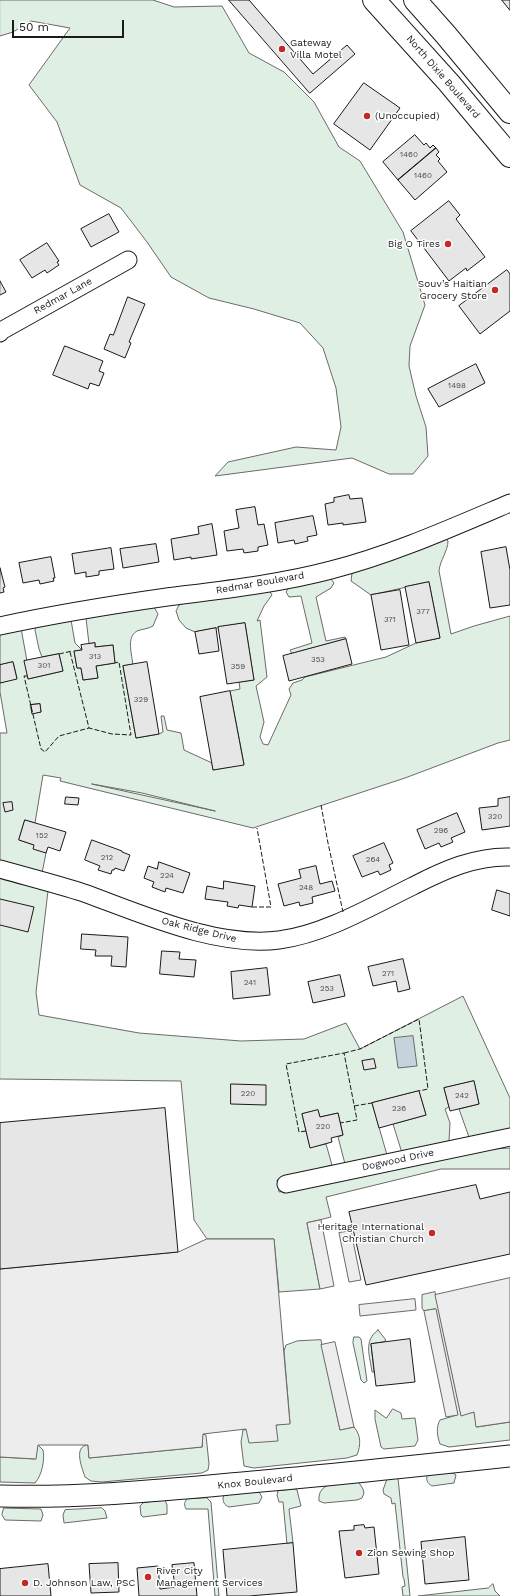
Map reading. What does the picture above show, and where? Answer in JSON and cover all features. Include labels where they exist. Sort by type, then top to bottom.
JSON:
[{"type":"highway","name":"North Dixie Boulevard","points":[[374,0],[449,83],[510,156]]},
{"type":"highway","points":[[415,0],[510,112]]},
{"type":"main road","name":"Knox Boulevard","points":[[0,1496],[52,1497],[126,1494],[510,1456]]},
{"type":"street","name":"Redmar Lane","points":[[0,333],[1,331],[128,260]]},
{"type":"street","name":"Redmar Boulevard","points":[[0,626],[135,602],[282,581],[332,570],[406,547],[510,503]]},
{"type":"street","name":"Oak Ridge Drive","points":[[0,870],[49,882],[145,916],[187,929],[242,941],[279,940],[314,931],[349,917],[433,876],[465,863],[482,858],[510,857]]},
{"type":"street","name":"Dogwood Drive","points":[[286,1184],[510,1137]]},
{"type":"green space","points":[[0,0],[153,0],[174,7],[222,6],[249,53],[284,72],[314,102],[339,147],[360,161],[403,232],[425,305],[410,346],[409,366],[416,396],[426,427],[428,456],[413,474],[389,474],[352,458],[215,476],[228,462],[296,447],[336,450],[341,427],[336,388],[323,348],[300,323],[254,309],[209,298],[171,277],[121,208],[80,185],[57,122],[29,85],[70,28],[31,21],[13,32],[0,36]]},
{"type":"green space","points":[[446,539],[448,541],[439,571],[451,634],[510,616],[510,740],[498,743],[405,778],[253,828],[60,781],[61,778],[43,775],[35,823],[25,820],[19,840],[34,845],[46,853],[42,873],[0,862],[0,733],[7,733],[0,692],[0,683],[17,678],[13,662],[0,665],[0,633],[21,628],[27,661],[28,679],[63,671],[59,654],[42,657],[35,630],[36,627],[71,620],[75,643],[82,650],[74,651],[77,668],[81,668],[83,680],[98,678],[96,666],[115,663],[113,645],[95,647],[95,643],[89,644],[86,618],[154,607],[158,614],[153,626],[137,631],[132,637],[130,646],[133,665],[123,666],[136,738],[163,732],[161,716],[164,716],[167,730],[181,733],[184,750],[212,763],[213,770],[244,764],[230,691],[240,689],[239,682],[254,680],[245,623],[195,632],[186,628],[179,620],[176,611],[179,605],[269,590],[272,595],[264,606],[257,621],[260,620],[267,677],[256,686],[264,722],[260,737],[263,744],[268,745],[291,695],[289,689],[293,683],[302,680],[305,677],[386,657],[416,643],[440,638],[429,582],[371,595],[351,581],[352,573],[397,558]],"holes":[[[40,704],[41,712],[32,713],[30,705]],[[92,784],[142,793],[215,811]]]},
{"type":"green space","points":[[331,579],[334,583],[331,588],[316,597],[326,641],[345,637],[346,639],[292,654],[290,650],[312,643],[301,596],[289,597],[286,592],[289,587]]},
{"type":"green space","points":[[0,878],[48,891],[36,992],[39,1015],[139,1033],[241,1041],[304,1039],[346,1023],[360,1049],[463,996],[510,1098],[510,1129],[469,1137],[459,1109],[479,1104],[474,1081],[444,1088],[449,1107],[445,1109],[450,1123],[449,1141],[402,1153],[393,1124],[426,1115],[419,1091],[372,1103],[387,1155],[345,1164],[338,1137],[343,1135],[338,1113],[320,1117],[318,1111],[302,1114],[310,1147],[326,1144],[332,1165],[277,1180],[279,1192],[479,1150],[510,1148],[510,1169],[441,1169],[326,1197],[331,1217],[307,1223],[320,1289],[279,1292],[274,1239],[207,1239],[194,1220],[181,1081],[0,1079]]},
{"type":"green space","points":[[435,1292],[461,1415],[474,1412],[477,1427],[510,1422],[510,1440],[449,1447],[440,1444],[437,1432],[440,1420],[457,1415],[435,1309],[424,1311],[422,1308],[422,1295]]},
{"type":"green space","points":[[378,1330],[386,1340],[371,1344],[374,1372],[372,1372],[369,1344],[373,1334]]},
{"type":"green space","points":[[354,1337],[359,1337],[361,1339],[367,1381],[364,1383],[361,1380],[353,1343]]},
{"type":"green space","points":[[321,1340],[340,1430],[354,1427],[360,1440],[357,1455],[347,1458],[254,1468],[244,1466],[241,1442],[243,1430],[290,1423],[284,1351],[286,1345],[297,1341]]},
{"type":"green space","points":[[393,1409],[401,1413],[402,1419],[415,1418],[418,1440],[415,1446],[384,1449],[381,1447],[375,1419],[375,1410],[386,1418]]},
{"type":"green space","points":[[203,1434],[206,1435],[209,1464],[208,1470],[202,1473],[102,1482],[91,1481],[85,1477],[80,1458],[81,1449],[83,1446],[88,1445],[89,1458],[202,1447]]},
{"type":"green space","points":[[38,1445],[43,1450],[44,1458],[41,1472],[35,1483],[0,1482],[0,1457],[35,1459]]},
{"type":"green space","points":[[453,1473],[456,1475],[454,1483],[432,1486],[427,1480],[427,1475]]},
{"type":"green space","points":[[398,1478],[410,1596],[403,1596],[402,1587],[405,1586],[395,1503],[392,1504],[391,1498],[384,1494],[383,1490],[387,1479]]},
{"type":"green space","points":[[358,1481],[364,1493],[362,1498],[357,1500],[324,1503],[319,1501],[319,1494],[322,1489],[327,1486]]},
{"type":"green space","points":[[297,1490],[301,1506],[289,1509],[293,1543],[287,1544],[283,1502],[279,1502],[277,1495],[278,1491]]},
{"type":"green space","points":[[259,1492],[262,1497],[259,1503],[229,1507],[224,1502],[223,1497],[226,1494]]},
{"type":"green space","points":[[207,1498],[211,1502],[219,1596],[215,1596],[208,1509],[186,1509],[185,1505],[185,1501],[187,1499]]},
{"type":"green space","points":[[165,1500],[167,1505],[167,1514],[143,1517],[141,1515],[140,1506],[143,1503]]},
{"type":"green space","points":[[4,1508],[41,1509],[43,1515],[41,1521],[5,1520],[2,1515]]},
{"type":"green space","points":[[102,1508],[105,1511],[107,1518],[64,1523],[63,1515],[65,1510]]},
{"type":"green space","points":[[493,1584],[495,1591],[500,1596],[418,1596],[488,1588]]},
{"type":"shaded area","points":[[413,1036],[417,1066],[398,1068],[394,1038]]},
{"type":"shaded area","points":[[321,1220],[334,1286],[320,1289],[307,1223]]},
{"type":"shaded area","points":[[351,1231],[361,1280],[349,1282],[339,1233]]},
{"type":"shaded area","points":[[207,1239],[274,1239],[290,1424],[276,1425],[278,1441],[249,1443],[246,1429],[203,1434],[202,1447],[89,1458],[88,1445],[38,1445],[36,1459],[0,1457],[0,1269],[178,1252]]},
{"type":"shaded area","points":[[510,1278],[510,1422],[476,1427],[474,1412],[461,1416],[435,1295]]},
{"type":"shaded area","points":[[415,1299],[416,1310],[360,1316],[359,1305]]},
{"type":"shaded area","points":[[436,1309],[458,1415],[446,1417],[424,1311]]},
{"type":"shaded area","points":[[335,1342],[354,1427],[340,1430],[321,1345]]},
{"type":"building","name":"Gateway Villa Motel","points":[[229,0],[249,0],[313,74],[347,45],[355,54],[310,93]]},
{"type":"building","points":[[502,0],[510,0],[510,10]]},
{"type":"building","name":"(Unoccupied)","points":[[364,83],[400,108],[370,150],[334,124]]},
{"type":"building","points":[[415,135],[424,145],[426,143],[430,148],[433,145],[436,148],[398,180],[383,162]]},
{"type":"building","points":[[436,148],[439,152],[436,155],[440,159],[438,161],[447,172],[415,200],[398,180]]},
{"type":"building","name":"Big O Tires","points":[[449,201],[460,215],[456,219],[485,257],[467,271],[466,268],[449,281],[411,231]]},
{"type":"building","points":[[109,214],[119,232],[91,247],[81,229]]},
{"type":"building","points":[[47,243],[59,261],[57,262],[59,265],[47,273],[45,270],[32,278],[20,260]]},
{"type":"building","name":"Souv’s Haitian Grocery Store","points":[[507,270],[510,274],[510,311],[480,334],[459,306]]},
{"type":"building","points":[[0,281],[6,292],[0,295]]},
{"type":"building","points":[[128,297],[145,304],[129,342],[131,343],[125,358],[104,349],[110,334],[113,335]]},
{"type":"building","points":[[65,346],[103,361],[99,371],[104,373],[99,386],[90,383],[88,389],[53,375]]},
{"type":"building","points":[[476,364],[485,383],[439,407],[428,389]]},
{"type":"building","points":[[349,495],[350,499],[362,498],[366,522],[328,525],[325,504],[334,502],[334,498]]},
{"type":"building","points":[[255,507],[258,525],[264,524],[268,545],[258,547],[258,551],[244,553],[243,549],[227,551],[224,531],[239,528],[236,510]]},
{"type":"building","points":[[313,516],[317,535],[307,537],[308,541],[295,544],[294,540],[278,543],[275,523]]},
{"type":"building","points":[[212,524],[217,555],[174,560],[171,539],[199,534],[198,527]]},
{"type":"building","points":[[156,544],[159,562],[123,568],[120,549]]},
{"type":"building","points":[[506,547],[510,570],[510,605],[490,608],[481,552]]},
{"type":"building","points":[[111,548],[114,569],[99,571],[99,575],[86,577],[86,572],[75,574],[72,554]]},
{"type":"building","points":[[51,557],[55,578],[53,578],[54,581],[40,584],[39,580],[23,583],[19,563]]},
{"type":"building","points":[[0,568],[5,587],[3,588],[4,592],[0,593]]},
{"type":"building","points":[[429,582],[440,638],[416,643],[405,587]]},
{"type":"building","points":[[400,590],[409,645],[381,650],[371,595]]},
{"type":"building","points":[[245,623],[254,680],[227,684],[218,627]]},
{"type":"building","points":[[216,628],[219,651],[199,654],[195,632]]},
{"type":"building","points":[[346,639],[352,664],[289,681],[283,656]]},
{"type":"building","points":[[95,643],[95,647],[113,645],[115,663],[96,666],[98,678],[83,680],[81,668],[77,668],[74,651],[82,650],[81,645]]},
{"type":"building","points":[[59,654],[63,671],[28,679],[24,661]]},
{"type":"building","points":[[13,662],[17,679],[0,683],[0,665]]},
{"type":"building","points":[[147,662],[159,734],[136,738],[123,666]]},
{"type":"building","points":[[230,691],[244,765],[213,770],[200,697]]},
{"type":"building","points":[[40,704],[41,712],[32,714],[31,705]]},
{"type":"building","points":[[66,797],[79,798],[78,805],[65,804]]},
{"type":"building","points":[[510,797],[510,826],[482,830],[479,808],[498,806],[498,799]]},
{"type":"building","points":[[12,802],[13,810],[5,812],[3,803]]},
{"type":"building","points":[[457,813],[465,832],[451,838],[453,842],[441,847],[439,843],[425,849],[417,830]]},
{"type":"building","points":[[25,820],[66,832],[60,851],[48,847],[46,853],[33,849],[34,845],[19,840]]},
{"type":"building","points":[[92,840],[130,855],[124,871],[115,868],[112,870],[111,874],[98,870],[100,866],[85,860]]},
{"type":"building","points":[[384,843],[393,863],[389,865],[391,870],[380,875],[378,871],[362,877],[353,856]]},
{"type":"building","points":[[159,862],[190,873],[183,893],[166,888],[165,892],[152,887],[154,882],[144,878],[148,866],[157,869]]},
{"type":"building","points":[[316,866],[320,884],[332,881],[335,891],[312,897],[313,903],[300,906],[299,902],[284,906],[278,884],[301,878],[299,870]]},
{"type":"building","points":[[224,881],[255,886],[252,907],[239,905],[238,908],[227,906],[228,902],[205,899],[207,886],[223,889]]},
{"type":"building","points":[[497,890],[510,894],[510,916],[492,910]]},
{"type":"building","points":[[0,899],[34,907],[28,932],[0,925]]},
{"type":"building","points":[[82,934],[128,937],[126,967],[111,966],[112,956],[95,956],[96,950],[81,949]]},
{"type":"building","points":[[162,951],[180,952],[179,959],[196,960],[194,977],[160,974]]},
{"type":"building","points":[[403,959],[410,989],[398,992],[396,981],[373,986],[368,967]]},
{"type":"building","points":[[267,968],[270,995],[233,999],[231,972]]},
{"type":"building","points":[[340,975],[345,996],[313,1003],[308,982]]},
{"type":"building","points":[[374,1059],[376,1068],[364,1070],[362,1061]]},
{"type":"building","points":[[474,1081],[479,1104],[450,1111],[444,1088]]},
{"type":"building","points":[[231,1084],[266,1085],[266,1105],[231,1104]]},
{"type":"building","points":[[419,1091],[426,1115],[379,1128],[372,1103]]},
{"type":"building","points":[[165,1108],[178,1252],[0,1269],[0,1123]]},
{"type":"building","points":[[318,1110],[320,1117],[338,1113],[343,1135],[331,1138],[332,1142],[310,1148],[302,1114]]},
{"type":"building","name":"Heritage International Christian Church","points":[[476,1185],[480,1199],[510,1192],[510,1254],[366,1285],[349,1212]]},
{"type":"building","points":[[410,1339],[415,1382],[376,1386],[371,1344]]},
{"type":"building","name":"Zion Sewing Shop","points":[[364,1525],[365,1528],[374,1527],[379,1574],[345,1578],[339,1531],[354,1530],[354,1526]]},
{"type":"building","points":[[465,1537],[469,1580],[425,1584],[421,1542]]},
{"type":"building","points":[[293,1543],[297,1592],[249,1596],[227,1596],[223,1550]]},
{"type":"building","points":[[118,1563],[119,1592],[91,1593],[89,1564]]},
{"type":"building","name":"River City Management Services","points":[[194,1563],[197,1596],[139,1596],[137,1568],[158,1566],[160,1589],[175,1587],[172,1565]]},
{"type":"building","name":"D. Johnson Law, PSC","points":[[48,1564],[51,1596],[0,1596],[0,1569]]},
{"type":"fence","points":[[59,654],[72,651]]},
{"type":"fence","points":[[70,652],[89,728],[112,734],[131,735],[119,662],[115,663]]},
{"type":"fence","points":[[27,676],[24,676],[41,749],[45,752],[59,736],[89,728]]},
{"type":"fence","points":[[321,805],[343,912]]},
{"type":"fence","points":[[252,907],[271,907],[257,828]]},
{"type":"fence","points":[[344,1053],[360,1049],[419,1019],[428,1089],[419,1091]]},
{"type":"fence","points":[[306,1131],[299,1132],[286,1064],[344,1053],[357,1120],[340,1123]]},
{"type":"fence","points":[[354,1106],[372,1103]]},
{"type":"place","name":"Gateway Villa Motel","points":[[282,49]]},
{"type":"place","name":"(Unoccupied)","points":[[367,116]]},
{"type":"place","name":"Big O Tires","points":[[448,244]]},
{"type":"place","name":"Souv’s Haitian Grocery Store","points":[[495,290]]},
{"type":"place","name":"Heritage International Christian Church","points":[[432,1233]]},
{"type":"place","name":"Zion Sewing Shop","points":[[359,1553]]},
{"type":"place","name":"River City Management Services","points":[[148,1577]]},
{"type":"place","name":"D. Johnson Law, PSC","points":[[25,1583]]}]
